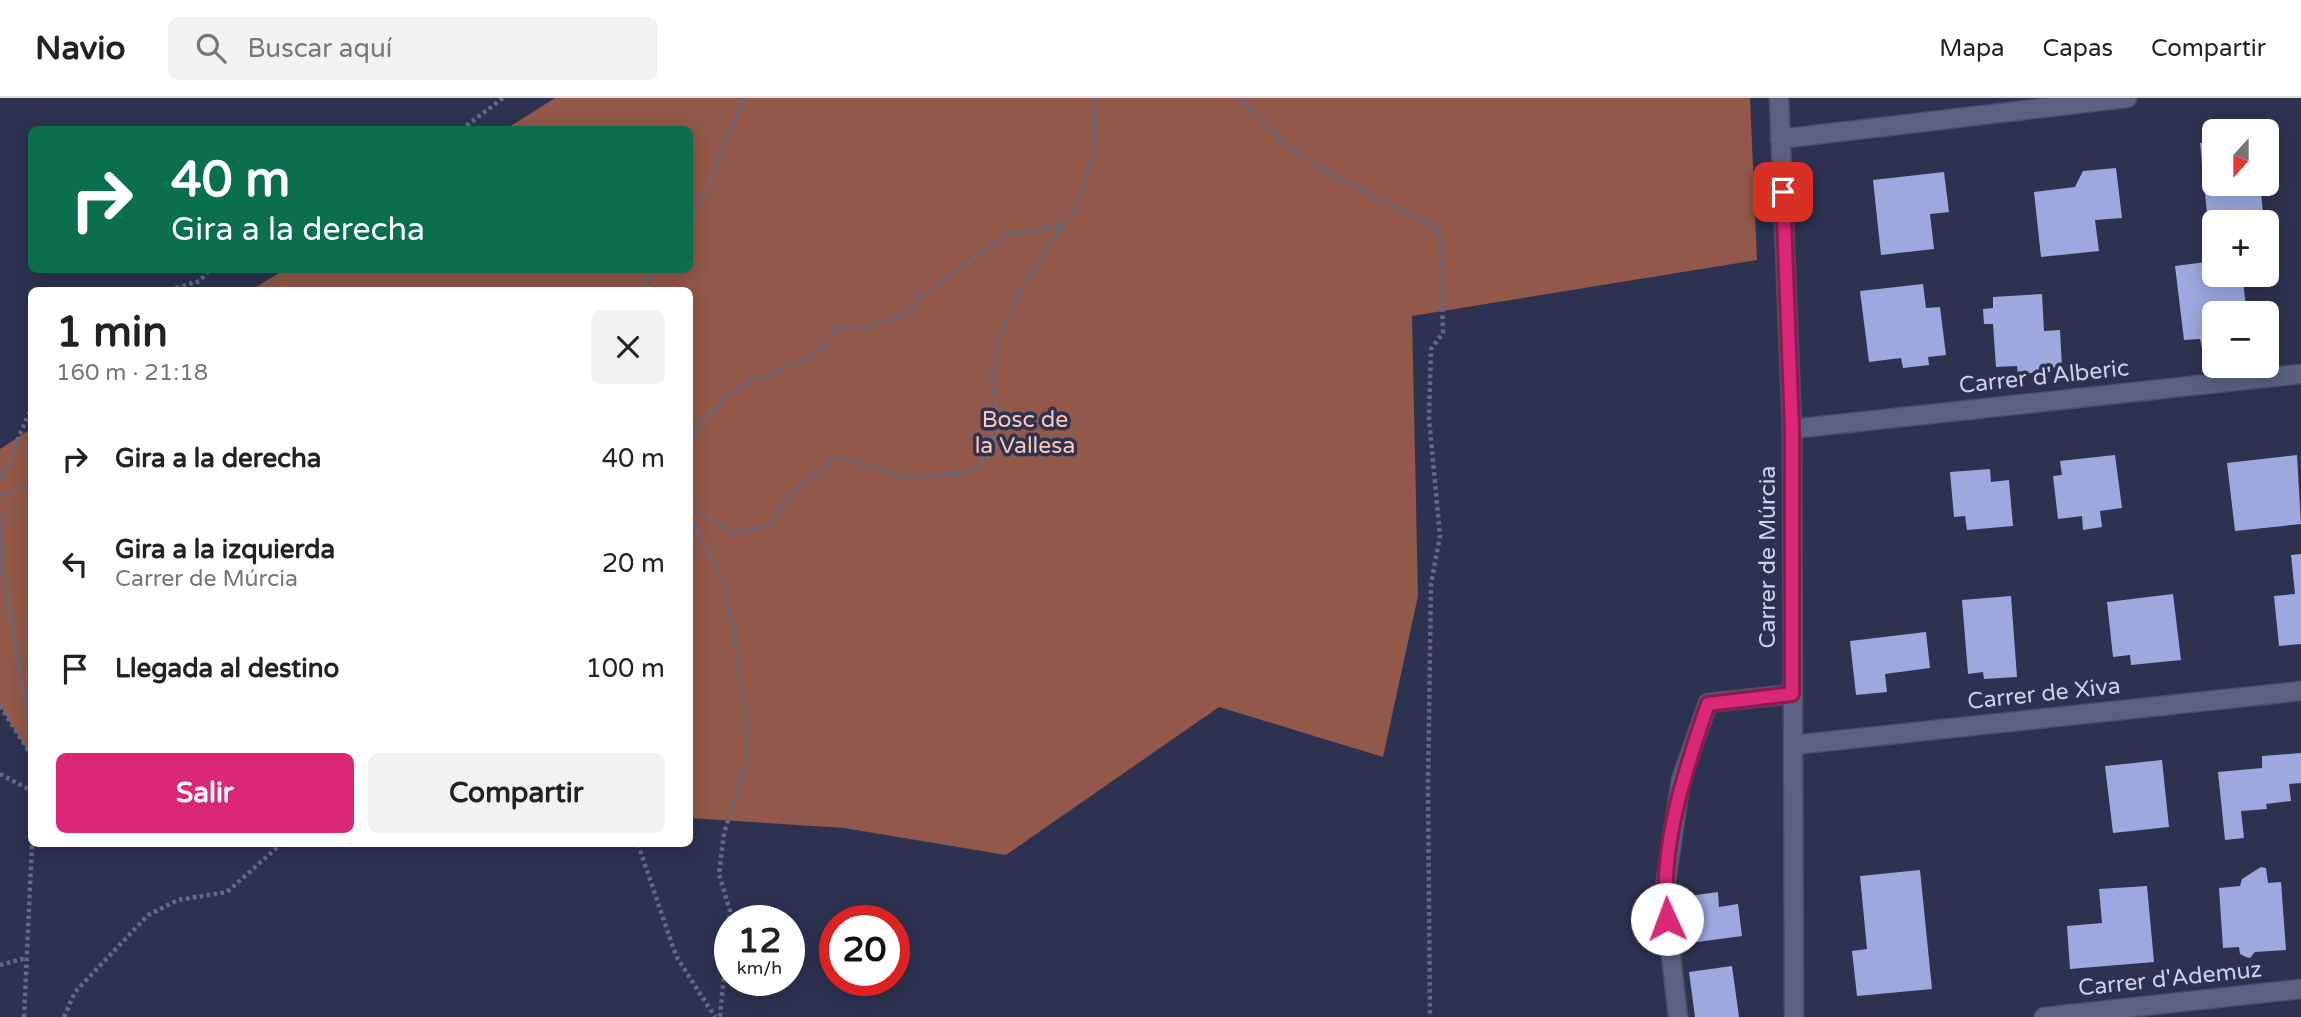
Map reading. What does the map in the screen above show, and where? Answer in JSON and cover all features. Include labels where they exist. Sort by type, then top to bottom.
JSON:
[{"type":"street","name":"Carrer de Múrcia","points":[[1779,98],[1792,429],[1794,1017]]},
{"type":"street","points":[[1780,139],[2127,98]]},
{"type":"street","name":"Carrer d'Alberic","points":[[1792,429],[2301,374]]},
{"type":"street","name":"Carrer de Xiva","points":[[1793,745],[2301,691]]},
{"type":"street","points":[[1678,1017],[1664,895],[1681,780],[1708,704],[1792,694]]},
{"type":"street","name":"Carrer d'Ademuz","points":[[2044,1017],[2301,989]]},
{"type":"path","points":[[466,126],[503,98]]},
{"type":"path","points":[[693,219],[744,98]]},
{"type":"path","points":[[693,509],[733,534],[769,525],[791,493],[839,456],[903,477],[963,474],[986,459],[999,416],[992,379],[998,340],[1022,287],[1077,205],[1096,142],[1093,98]]},
{"type":"path","points":[[1238,98],[1277,138],[1329,174],[1440,230],[1443,333],[1431,349],[1429,418],[1440,536],[1431,584],[1428,789],[1430,1017]]},
{"type":"path","points":[[693,436],[700,422],[739,388],[794,364],[832,341],[836,329],[869,327],[909,313],[920,296],[1008,234],[1063,226]]},
{"type":"path","points":[[179,287],[200,281],[207,273]]},
{"type":"path","points":[[642,287],[654,273]]},
{"type":"path","points":[[0,478],[28,416]]},
{"type":"path","points":[[0,496],[28,486]]},
{"type":"path","points":[[0,513],[1,561],[28,715]]},
{"type":"path","points":[[693,524],[724,584],[745,711],[745,767],[724,833],[719,874],[730,911],[718,1017]]},
{"type":"path","points":[[0,707],[28,750]]},
{"type":"path","points":[[0,774],[28,789]]},
{"type":"path","points":[[24,1017],[32,847]]},
{"type":"path","points":[[64,1017],[75,992],[148,915],[178,900],[227,892],[278,847]]},
{"type":"path","points":[[639,847],[676,956],[718,1017]]},
{"type":"path","points":[[0,965],[27,958]]},
{"type":"green space","name":"Bosc de la Vallesa","points":[[555,98],[1750,98],[1757,260],[1412,316],[1418,596],[1383,757],[1219,707],[1006,855],[844,828],[693,818],[693,287],[256,287],[279,273],[693,273],[693,126],[511,126]]},
{"type":"green space","points":[[28,431],[28,751],[0,706],[0,449]]},
{"type":"building","points":[[2116,168],[2122,218],[2095,220],[2099,251],[2041,257],[2034,192],[2075,187],[2083,171]]},
{"type":"building","points":[[1944,172],[1949,212],[1930,214],[1934,249],[1881,255],[1873,180]]},
{"type":"building","points":[[2205,196],[2261,196],[2263,210],[2207,210]]},
{"type":"building","points":[[2202,263],[2202,287],[2244,287],[2245,301],[2202,301],[2202,348],[2200,339],[2184,340],[2175,266]]},
{"type":"building","points":[[1923,284],[1926,308],[1940,307],[1946,355],[1928,357],[1929,365],[1903,368],[1901,358],[1869,362],[1860,291]]},
{"type":"building","points":[[2042,294],[2044,331],[2060,330],[2062,367],[2045,368],[2047,372],[2018,374],[2017,366],[1996,367],[1993,324],[1984,324],[1983,309],[1993,308],[1993,297]]},
{"type":"building","points":[[2115,455],[2122,508],[2100,511],[2102,527],[2083,530],[2082,516],[2058,519],[2053,476],[2062,475],[2060,461]]},
{"type":"building","points":[[2297,455],[2301,524],[2235,531],[2227,463]]},
{"type":"building","points":[[1990,469],[1991,482],[2009,480],[2013,526],[1967,530],[1965,516],[1954,517],[1950,472]]},
{"type":"building","points":[[2301,554],[2301,644],[2279,646],[2274,596],[2295,594],[2291,555]]},
{"type":"building","points":[[2173,594],[2181,660],[2131,665],[2130,655],[2113,657],[2107,602]]},
{"type":"building","points":[[2011,596],[2017,677],[1984,679],[1983,672],[1968,674],[1962,600]]},
{"type":"building","points":[[1926,632],[1930,668],[1885,674],[1887,692],[1856,695],[1850,641]]},
{"type":"building","points":[[2301,753],[2301,783],[2289,784],[2291,801],[2266,804],[2267,809],[2241,811],[2244,838],[2225,840],[2218,772],[2262,768],[2262,756]]},
{"type":"building","points":[[2162,760],[2169,827],[2113,833],[2105,766]]},
{"type":"building","points":[[2261,867],[2266,868],[2268,883],[2281,882],[2286,950],[2255,952],[2250,958],[2240,954],[2239,947],[2223,948],[2219,888],[2240,886],[2242,879]]},
{"type":"building","points":[[1920,870],[1932,989],[1857,996],[1852,951],[1867,949],[1860,876]]},
{"type":"building","points":[[2147,886],[2154,962],[2070,969],[2067,926],[2102,923],[2099,889]]},
{"type":"building","points":[[1718,892],[1719,907],[1738,904],[1742,936],[1682,944],[1675,898]]},
{"type":"building","points":[[1732,966],[1739,1017],[1695,1017],[1689,972]]},
{"type":"route","points":[[1667,919],[1664,895],[1681,780],[1708,704],[1792,694],[1792,429],[1783,192]]}]
